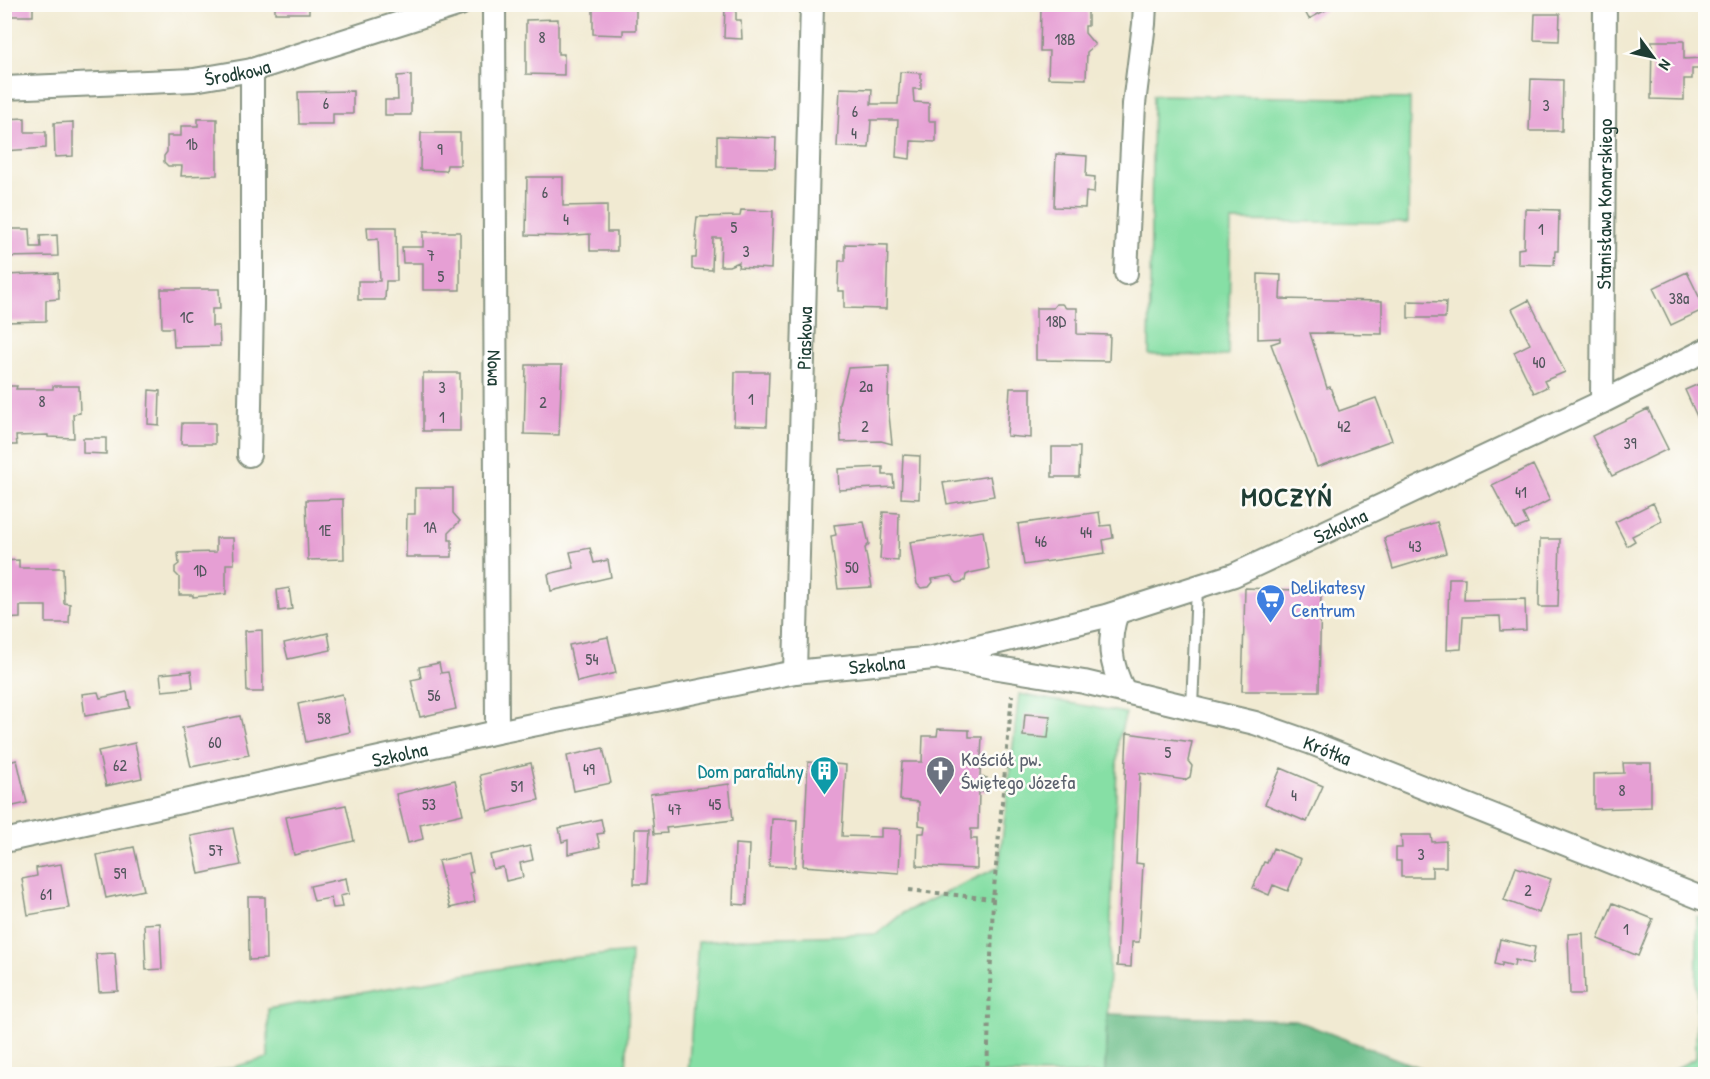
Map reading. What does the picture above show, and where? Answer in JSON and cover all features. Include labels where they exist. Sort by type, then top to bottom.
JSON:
[{"type":"street","name":"Środkowa","points":[[4,88],[194,80],[252,70],[460,4]]},
{"type":"street","name":"Nowa","points":[[494,4],[497,732]]},
{"type":"street","name":"Piaskowa","points":[[795,672],[812,4]]},
{"type":"street","points":[[1126,273],[1134,104],[1145,4]]},
{"type":"street","name":"Stanisława Konarskiego","points":[[1602,402],[1605,4]]},
{"type":"street","points":[[249,455],[252,70]]},
{"type":"street","name":"Szkolna","points":[[4,841],[497,732],[795,672],[933,658],[1117,613],[1234,575],[1602,402],[1706,350]]},
{"type":"street","points":[[1117,613],[1112,628],[1111,648],[1113,667],[1124,691]]},
{"type":"street","name":"Krótka","points":[[933,658],[1084,682],[1255,723],[1309,742],[1706,900]]},
{"type":"lane","points":[[1192,707],[1197,587]]},
{"type":"path","points":[[987,1074],[993,899],[1014,671]]},
{"type":"path","points":[[909,890],[993,899]]},
{"type":"green space","points":[[1153,95],[1410,99],[1408,223],[1231,221],[1228,356],[1149,355]]},
{"type":"green space","points":[[1019,694],[1126,713],[1118,741],[1105,1074],[688,1074],[698,942],[877,934],[903,913],[999,867]]},
{"type":"green space","points":[[1697,917],[1705,920],[1705,1074],[1665,1074],[1696,1058]]},
{"type":"green space","points":[[631,952],[626,1074],[206,1074],[268,1058],[268,1009],[548,960]]},
{"type":"green space","points":[[1107,1014],[1295,1020],[1436,1074],[1105,1074]]},
{"type":"building","points":[[4,4],[33,4],[33,16],[4,16]]},
{"type":"building","points":[[275,4],[309,4],[309,13],[275,13]]},
{"type":"building","points":[[593,4],[636,4],[636,30],[623,30],[623,35],[593,34]]},
{"type":"building","points":[[1301,4],[1337,4],[1309,19]]},
{"type":"building","points":[[725,5],[736,5],[736,20],[741,20],[742,39],[724,38]]},
{"type":"building","points":[[1041,7],[1088,8],[1088,26],[1085,26],[1085,33],[1095,45],[1087,52],[1086,79],[1048,78],[1049,51],[1040,51]]},
{"type":"building","points":[[1535,14],[1560,14],[1559,41],[1534,40]]},
{"type":"building","points":[[558,19],[558,54],[564,54],[564,75],[526,74],[526,20]]},
{"type":"building","points":[[1652,41],[1684,41],[1684,59],[1704,58],[1705,69],[1692,69],[1692,79],[1684,79],[1684,100],[1651,99]]},
{"type":"building","points":[[900,72],[921,73],[921,89],[913,89],[914,102],[929,103],[929,121],[936,121],[936,142],[911,141],[910,159],[896,157],[898,120],[871,120],[869,148],[837,147],[840,88],[872,89],[871,104],[898,104]]},
{"type":"building","points":[[411,75],[411,115],[385,115],[385,100],[398,100],[397,76]]},
{"type":"building","points":[[1531,79],[1563,80],[1562,131],[1529,131]]},
{"type":"building","points":[[353,91],[353,114],[333,114],[333,124],[299,124],[298,92]]},
{"type":"building","points":[[25,118],[25,132],[46,132],[46,148],[4,151],[4,119]]},
{"type":"building","points":[[198,119],[217,119],[217,175],[181,176],[182,166],[168,166],[164,162],[167,152],[167,136],[181,136],[181,126],[198,126]]},
{"type":"building","points":[[73,122],[73,156],[55,157],[54,123]]},
{"type":"building","points":[[421,133],[460,133],[460,165],[447,165],[446,171],[420,170]]},
{"type":"building","points":[[717,136],[776,138],[775,168],[717,167]]},
{"type":"building","points":[[1056,154],[1087,156],[1086,176],[1095,177],[1094,193],[1086,192],[1085,208],[1054,207]]},
{"type":"building","points":[[527,177],[563,177],[563,206],[607,205],[607,232],[617,232],[617,251],[590,251],[590,234],[526,235]]},
{"type":"building","points":[[1525,209],[1559,210],[1558,251],[1555,251],[1554,265],[1518,264],[1518,249],[1524,248]]},
{"type":"building","points":[[741,210],[773,211],[771,269],[738,267],[739,262],[729,266],[720,266],[721,238],[713,238],[712,270],[692,269],[692,258],[696,258],[697,217],[740,216]]},
{"type":"building","points":[[367,227],[396,227],[397,281],[386,281],[385,300],[358,300],[358,281],[380,281],[378,239],[368,240]]},
{"type":"building","points":[[4,229],[30,229],[31,247],[41,247],[40,236],[57,235],[58,256],[4,257]]},
{"type":"building","points":[[423,232],[460,232],[460,290],[423,290],[423,263],[403,263],[402,247],[423,247]]},
{"type":"building","points":[[845,244],[888,245],[886,309],[844,308],[844,291],[838,291],[839,261],[845,261]]},
{"type":"building","points":[[1687,272],[1705,309],[1671,325],[1653,288]]},
{"type":"building","points":[[58,273],[59,299],[46,300],[46,321],[4,322],[4,275]]},
{"type":"building","points":[[1258,274],[1281,275],[1280,299],[1382,301],[1382,334],[1310,333],[1327,388],[1330,387],[1339,411],[1376,398],[1392,440],[1317,467],[1271,344],[1280,341],[1280,338],[1258,339]]},
{"type":"building","points":[[161,289],[219,289],[220,309],[212,309],[212,326],[219,326],[220,346],[174,347],[173,328],[162,328]]},
{"type":"building","points":[[1529,300],[1565,372],[1544,381],[1547,387],[1534,393],[1514,352],[1530,344],[1512,309]]},
{"type":"building","points":[[1408,301],[1446,302],[1445,318],[1408,318]]},
{"type":"building","points":[[1056,304],[1062,304],[1066,308],[1077,308],[1077,334],[1110,335],[1109,361],[1036,360],[1036,308],[1053,308]]},
{"type":"building","points":[[526,365],[562,365],[559,435],[524,434]]},
{"type":"building","points":[[889,366],[888,405],[892,444],[881,441],[841,442],[839,404],[848,368]]},
{"type":"building","points":[[735,372],[769,372],[767,426],[734,425]]},
{"type":"building","points":[[423,373],[460,373],[460,431],[423,431]]},
{"type":"building","points":[[1706,381],[1706,434],[1705,434],[1685,390]]},
{"type":"building","points":[[4,386],[17,386],[16,389],[53,389],[53,386],[79,386],[80,413],[73,414],[74,438],[48,437],[48,435],[16,436],[17,445],[4,445]]},
{"type":"building","points":[[1010,388],[1031,388],[1031,438],[1007,436]]},
{"type":"building","points":[[149,390],[160,391],[159,425],[148,424]]},
{"type":"building","points":[[1648,409],[1668,449],[1612,476],[1592,436]]},
{"type":"building","points":[[182,423],[215,423],[215,444],[181,444]]},
{"type":"building","points":[[83,438],[106,438],[106,454],[83,453]]},
{"type":"building","points":[[1052,447],[1080,447],[1079,477],[1052,477]]},
{"type":"building","points":[[903,455],[920,456],[919,499],[901,498]]},
{"type":"building","points":[[1533,465],[1550,500],[1523,514],[1528,524],[1515,529],[1492,485]]},
{"type":"building","points":[[883,467],[883,475],[893,475],[894,487],[839,490],[838,469]]},
{"type":"building","points":[[990,476],[994,496],[947,504],[943,483]]},
{"type":"building","points":[[415,488],[453,488],[453,513],[460,521],[449,532],[449,540],[452,540],[452,557],[406,557],[407,514],[415,514]]},
{"type":"building","points":[[343,499],[344,559],[308,560],[306,500]]},
{"type":"building","points":[[1653,503],[1662,521],[1632,536],[1635,541],[1627,546],[1615,522]]},
{"type":"building","points":[[883,512],[899,513],[898,561],[880,559]]},
{"type":"building","points":[[1099,512],[1101,526],[1111,525],[1113,538],[1103,540],[1105,553],[1024,565],[1018,524]]},
{"type":"building","points":[[864,522],[869,544],[865,548],[872,587],[838,589],[831,536],[836,535],[834,525]]},
{"type":"building","points":[[1437,522],[1446,553],[1393,569],[1384,538]]},
{"type":"building","points":[[983,531],[989,569],[970,573],[966,575],[965,581],[957,583],[950,576],[932,579],[933,582],[929,587],[921,588],[917,584],[910,542]]},
{"type":"building","points":[[216,538],[233,538],[234,564],[226,564],[226,594],[193,597],[193,595],[179,595],[179,577],[175,573],[175,567],[179,564],[178,553],[216,552]]},
{"type":"building","points":[[1540,539],[1560,539],[1558,607],[1539,607]]},
{"type":"building","points":[[590,548],[594,563],[608,560],[611,577],[551,591],[548,574],[574,568],[570,552]]},
{"type":"building","points":[[19,560],[19,568],[63,568],[64,603],[70,604],[69,623],[46,623],[46,606],[20,606],[20,618],[4,619],[4,561]]},
{"type":"building","points":[[1449,578],[1465,578],[1464,600],[1525,599],[1526,630],[1501,631],[1500,616],[1463,617],[1461,649],[1447,650]]},
{"type":"building","points":[[289,588],[292,609],[279,611],[277,590]]},
{"type":"building","points":[[1245,588],[1321,591],[1319,691],[1242,691]]},
{"type":"building","points":[[262,630],[263,692],[247,692],[245,631]]},
{"type":"building","points":[[328,633],[331,650],[288,659],[284,643]]},
{"type":"building","points":[[608,637],[616,673],[577,682],[569,645]]},
{"type":"building","points":[[439,663],[441,673],[448,672],[456,709],[420,717],[411,680],[421,678],[419,667]]},
{"type":"building","points":[[191,671],[193,688],[162,691],[160,674]]},
{"type":"building","points":[[98,692],[100,698],[127,692],[130,708],[85,716],[82,694]]},
{"type":"building","points":[[342,694],[350,732],[306,742],[298,704]]},
{"type":"building","points":[[1025,714],[1050,716],[1048,738],[1023,736]]},
{"type":"building","points":[[240,716],[249,755],[191,767],[182,728]]},
{"type":"building","name":"Kościół pw. Świętego Józefa","points":[[938,729],[969,730],[969,737],[982,737],[980,777],[987,778],[987,791],[979,792],[978,829],[971,829],[971,839],[977,839],[977,869],[917,866],[918,833],[924,833],[925,826],[919,825],[919,802],[900,800],[902,762],[922,762],[923,736],[937,736]]},
{"type":"building","points":[[1127,733],[1192,742],[1188,761],[1192,766],[1190,777],[1185,780],[1140,773],[1136,863],[1143,864],[1139,942],[1132,942],[1131,967],[1117,966]]},
{"type":"building","points":[[135,743],[142,778],[106,786],[98,751]]},
{"type":"building","points":[[603,748],[611,783],[574,791],[567,756]]},
{"type":"building","points":[[17,760],[27,803],[4,808],[4,763]]},
{"type":"building","name":"Dom parafialny","points":[[808,762],[846,765],[842,836],[881,837],[881,828],[901,829],[899,873],[803,866]]},
{"type":"building","points":[[531,763],[539,800],[488,811],[480,775]]},
{"type":"building","points":[[1623,763],[1651,763],[1651,807],[1594,809],[1594,774],[1624,773]]},
{"type":"building","points":[[1281,768],[1323,786],[1307,822],[1265,804]]},
{"type":"building","points":[[455,780],[463,814],[420,824],[423,839],[408,843],[396,794]]},
{"type":"building","points":[[729,784],[733,820],[666,828],[667,833],[654,834],[650,794]]},
{"type":"building","points":[[346,805],[354,841],[294,855],[286,817]]},
{"type":"building","points":[[601,819],[604,833],[597,834],[600,847],[568,854],[568,840],[562,842],[559,828]]},
{"type":"building","points":[[772,819],[797,820],[795,867],[769,866]]},
{"type":"building","points":[[233,828],[241,865],[199,874],[191,836]]},
{"type":"building","points":[[635,829],[650,829],[647,884],[634,884]]},
{"type":"building","points":[[1401,835],[1431,835],[1432,842],[1446,841],[1446,867],[1432,867],[1432,877],[1401,877],[1401,861],[1396,861],[1396,848],[1402,848]]},
{"type":"building","points":[[735,844],[749,845],[747,905],[733,904]]},
{"type":"building","points":[[530,846],[533,860],[520,863],[523,877],[506,881],[503,867],[493,869],[490,855]]},
{"type":"building","points":[[134,847],[144,890],[106,898],[97,855]]},
{"type":"building","points":[[1273,848],[1301,859],[1288,891],[1273,885],[1269,895],[1253,888]]},
{"type":"building","points":[[469,854],[473,872],[469,873],[475,902],[450,908],[438,861]]},
{"type":"building","points":[[61,864],[69,908],[28,915],[22,879],[37,876],[36,868]]},
{"type":"building","points":[[1516,867],[1551,879],[1539,913],[1504,900]]},
{"type":"building","points":[[346,878],[349,894],[340,896],[342,907],[333,908],[331,898],[314,901],[310,886]]},
{"type":"building","points":[[248,897],[265,897],[266,959],[249,960]]},
{"type":"building","points":[[1613,903],[1653,919],[1638,956],[1598,939]]},
{"type":"building","points":[[160,923],[162,969],[146,970],[144,924]]},
{"type":"building","points":[[1583,933],[1585,994],[1570,994],[1568,934]]},
{"type":"building","points":[[1500,939],[1535,947],[1532,964],[1515,960],[1514,966],[1495,964]]},
{"type":"building","points":[[115,953],[118,991],[99,992],[96,954]]},
{"type":"place","name":"Delikatesy Centrum","points":[[1270,624]]},
{"type":"place","name":"Dom parafialny","points":[[825,796]]},
{"type":"place","name":"Kościół pw. Świętego Józefa","points":[[940,796]]},
{"type":"district","name":"MOCZYŃ","points":[[1287,496]]}]
